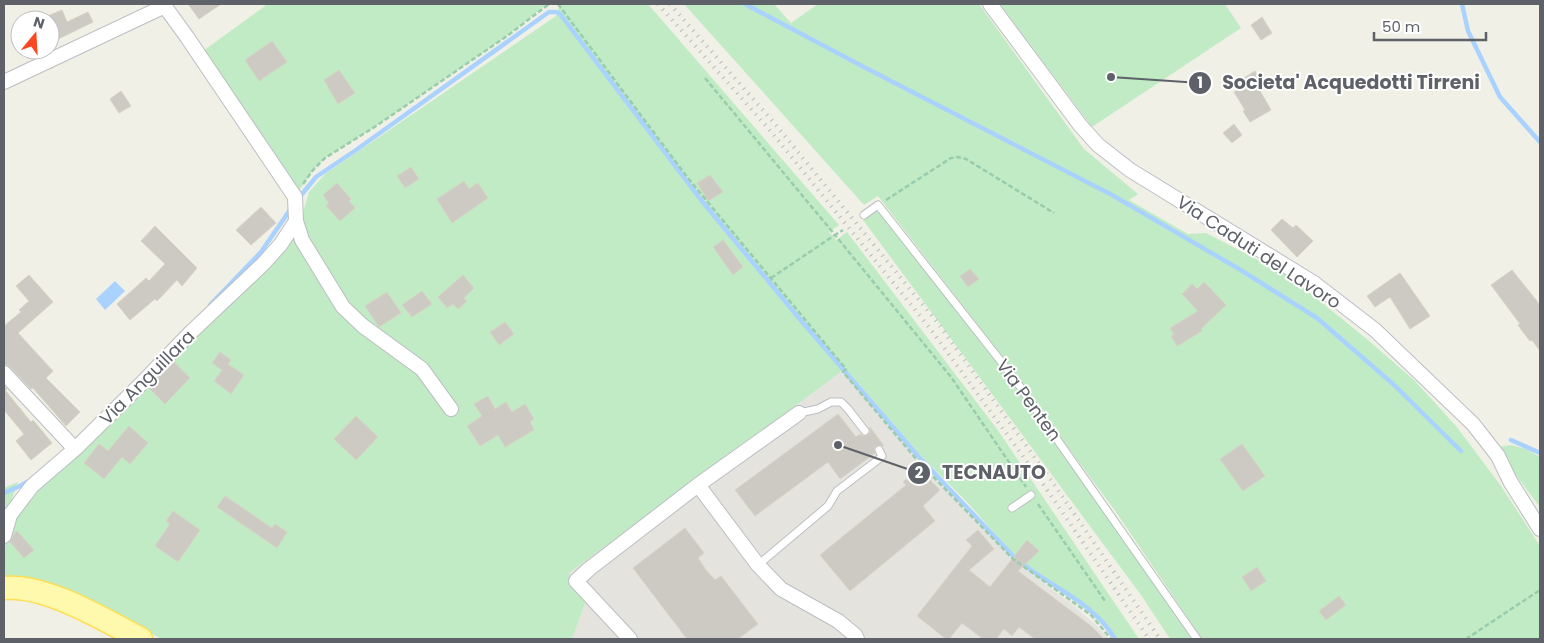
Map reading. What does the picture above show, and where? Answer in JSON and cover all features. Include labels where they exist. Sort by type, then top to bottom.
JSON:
[{"type":"main road","points":[[4,588],[44,594],[79,607],[141,639]]},
{"type":"street","name":"Via Caduti del Lavoro","points":[[990,4],[1080,125],[1098,145],[1130,170],[1314,283],[1382,336],[1474,424],[1498,456],[1510,481],[1540,529]]},
{"type":"street","points":[[4,82],[164,5],[295,197],[296,221],[302,240],[343,307],[363,326],[422,369],[451,409]]},
{"type":"street","name":"Via Anguillara","points":[[4,536],[10,515],[32,486],[70,444],[142,383],[188,334],[262,264],[281,244],[296,221]]},
{"type":"street","points":[[4,373],[70,444]]},
{"type":"street","points":[[630,639],[576,581],[698,485],[799,413]]},
{"type":"street","points":[[698,485],[758,565],[781,589],[838,621],[855,635],[857,639]]},
{"type":"lane","points":[[864,215],[878,205]]},
{"type":"lane","name":"Via Penten","points":[[878,205],[1014,378],[1197,639]]},
{"type":"lane","points":[[799,413],[818,410],[831,402],[841,402],[865,431]]},
{"type":"lane","points":[[758,565],[828,506],[837,491],[879,459],[882,456],[879,450]]},
{"type":"lane","points":[[1012,508],[1031,494]]},
{"type":"path","points":[[295,197],[312,170],[325,158],[376,126],[507,36],[549,4]]},
{"type":"path","points":[[558,4],[687,177],[846,369],[843,372],[917,460],[1013,559],[1091,615],[1111,639]]},
{"type":"path","points":[[705,78],[951,378],[1105,601]]},
{"type":"path","points":[[878,205],[951,158],[958,157],[966,159],[1054,213]]},
{"type":"path","points":[[770,278],[843,230]]},
{"type":"path","points":[[1466,639],[1540,590]]},
{"type":"shaded area","points":[[842,370],[917,459],[1014,561],[1073,605],[1109,639],[572,639],[587,598],[569,573]]},
{"type":"green space","points":[[264,4],[547,4],[507,36],[376,126],[325,158],[313,170],[295,197],[199,54],[265,6]]},
{"type":"green space","points":[[560,4],[648,4],[839,225],[829,232],[836,240],[847,232],[997,429],[1139,639],[1116,639],[1094,611],[1024,564],[967,502],[919,454],[846,369],[569,573],[587,598],[572,639],[162,639],[80,599],[33,581],[4,576],[4,549],[11,521],[25,498],[302,216],[309,192],[325,174],[556,16]]},
{"type":"green space","points":[[684,4],[774,4],[791,23],[818,4],[979,4],[1084,149],[1138,194],[1129,200],[1188,234],[1206,233],[1289,276],[1415,381],[1456,426],[1501,486],[1540,546],[1540,639],[1202,639],[1116,512],[1012,369],[878,196],[864,205]]},
{"type":"green space","points":[[1000,4],[1225,4],[1241,28],[1092,127]]},
{"type":"green space","points":[[875,211],[881,213],[1004,371],[1097,499],[1192,639],[1170,639],[1141,595],[863,220]]},
{"type":"green space","points":[[1511,445],[1526,449],[1540,457],[1540,507],[1498,447]]},
{"type":"green space","points":[[18,482],[4,521],[4,488]]},
{"type":"water","points":[[115,281],[125,291],[105,310],[96,299]]},
{"type":"building","points":[[188,4],[221,4],[199,19]]},
{"type":"building","points":[[62,10],[67,22],[88,12],[93,22],[60,38],[60,11]]},
{"type":"building","points":[[1262,17],[1272,33],[1261,40],[1251,25]]},
{"type":"building","points":[[272,41],[287,62],[259,81],[245,60]]},
{"type":"building","points":[[339,70],[355,93],[338,104],[324,80]]},
{"type":"building","points":[[1255,71],[1265,88],[1260,91],[1271,110],[1250,122],[1234,92],[1239,89],[1236,83]]},
{"type":"building","points":[[121,91],[131,106],[119,113],[110,99]]},
{"type":"building","points":[[1234,124],[1242,135],[1232,143],[1223,133]]},
{"type":"building","points":[[411,167],[419,179],[405,188],[397,176]]},
{"type":"building","points":[[710,175],[723,192],[708,201],[697,183]]},
{"type":"building","points":[[464,181],[469,189],[478,183],[488,198],[452,223],[437,199]]},
{"type":"building","points":[[337,183],[351,199],[349,201],[355,208],[340,221],[326,206],[329,203],[323,195]]},
{"type":"building","points":[[261,207],[276,223],[251,245],[236,230]]},
{"type":"building","points":[[1282,219],[1293,228],[1296,225],[1313,241],[1297,257],[1271,230]]},
{"type":"building","points":[[155,226],[197,268],[182,286],[177,280],[157,301],[155,299],[130,320],[117,304],[146,278],[149,281],[165,264],[141,241]]},
{"type":"building","points":[[723,240],[743,267],[733,275],[713,247]]},
{"type":"building","points":[[970,269],[979,279],[968,287],[960,276]]},
{"type":"building","points":[[1512,270],[1540,305],[1540,351],[1523,332],[1518,325],[1520,324],[1491,285]]},
{"type":"building","points":[[1400,273],[1430,316],[1410,329],[1390,297],[1375,307],[1367,296]]},
{"type":"building","points":[[29,275],[53,302],[18,333],[53,371],[46,378],[80,412],[66,426],[33,388],[31,389],[10,367],[4,364],[4,326],[21,312],[19,310],[29,301],[16,286]]},
{"type":"building","points":[[463,275],[474,288],[464,298],[467,301],[458,309],[453,304],[447,308],[438,297]]},
{"type":"building","points":[[1204,282],[1226,305],[1201,329],[1202,331],[1177,346],[1171,336],[1174,334],[1170,328],[1198,311],[1182,294],[1192,284],[1197,289]]},
{"type":"building","points":[[422,291],[432,304],[412,317],[402,305]]},
{"type":"building","points":[[387,292],[401,313],[379,327],[365,306]]},
{"type":"building","points":[[505,322],[514,334],[499,345],[490,332]]},
{"type":"building","points":[[220,352],[231,360],[228,364],[244,375],[231,394],[214,381],[222,370],[212,363]]},
{"type":"building","points":[[174,362],[190,378],[165,404],[149,388]]},
{"type":"building","points":[[4,386],[7,389],[5,390],[31,422],[33,420],[52,443],[31,460],[16,441],[24,434],[4,410]]},
{"type":"building","points":[[488,396],[495,409],[506,402],[512,412],[525,404],[534,419],[530,422],[534,430],[505,447],[498,435],[480,446],[467,426],[482,416],[474,404]]},
{"type":"building","points":[[838,414],[856,437],[860,434],[863,436],[868,435],[870,427],[884,446],[876,446],[874,449],[875,453],[840,479],[828,462],[755,516],[735,490]]},
{"type":"building","points":[[356,416],[378,437],[356,460],[334,439]]},
{"type":"building","points":[[129,426],[148,443],[130,464],[122,457],[104,479],[84,463],[99,444],[108,451]]},
{"type":"building","points":[[1242,444],[1265,476],[1243,491],[1220,459]]},
{"type":"building","points":[[919,469],[940,490],[923,506],[935,521],[850,591],[820,555],[906,485],[903,482]]},
{"type":"building","points":[[225,496],[272,528],[275,524],[287,532],[277,548],[217,507]]},
{"type":"building","points":[[173,511],[200,530],[178,562],[155,546],[170,524],[166,521]]},
{"type":"building","points":[[685,528],[704,553],[698,558],[706,570],[715,580],[721,576],[758,624],[738,639],[687,639],[633,568]]},
{"type":"building","points":[[978,530],[994,549],[969,570],[990,587],[1027,540],[1039,551],[1018,571],[1091,626],[1104,639],[1035,639],[1019,627],[1012,636],[1004,629],[996,639],[983,639],[962,623],[949,639],[946,639],[917,616],[972,546],[966,540]]},
{"type":"building","points":[[17,531],[34,550],[24,558],[10,542]]},
{"type":"building","points":[[1257,567],[1266,581],[1251,591],[1242,577]]},
{"type":"building","points":[[1339,596],[1346,605],[1326,620],[1319,611]]},
{"type":"waterway","points":[[745,4],[1112,195],[1239,269],[1317,318],[1393,384],[1461,451]]},
{"type":"waterway","points":[[1462,4],[1468,31],[1500,97],[1540,142]]},
{"type":"waterway","points":[[298,199],[316,177],[549,12],[560,14],[701,200],[798,317],[918,456],[1013,556],[1081,603],[1105,625],[1115,639]]},
{"type":"waterway","points":[[210,305],[261,252],[292,207]]},
{"type":"waterway","points":[[1511,440],[1540,453]]},
{"type":"waterway","points":[[4,493],[29,481]]},
{"type":"railway","points":[[658,4],[768,128],[929,327],[1043,484],[1149,639]]},
{"type":"railway","points":[[670,4],[775,124],[937,322],[1051,480],[1160,639]]},
{"type":"place","name":"Societa' Acquedotti Tirreni","points":[[1111,77]]},
{"type":"place","name":"TECNAUTO","points":[[838,445]]}]
